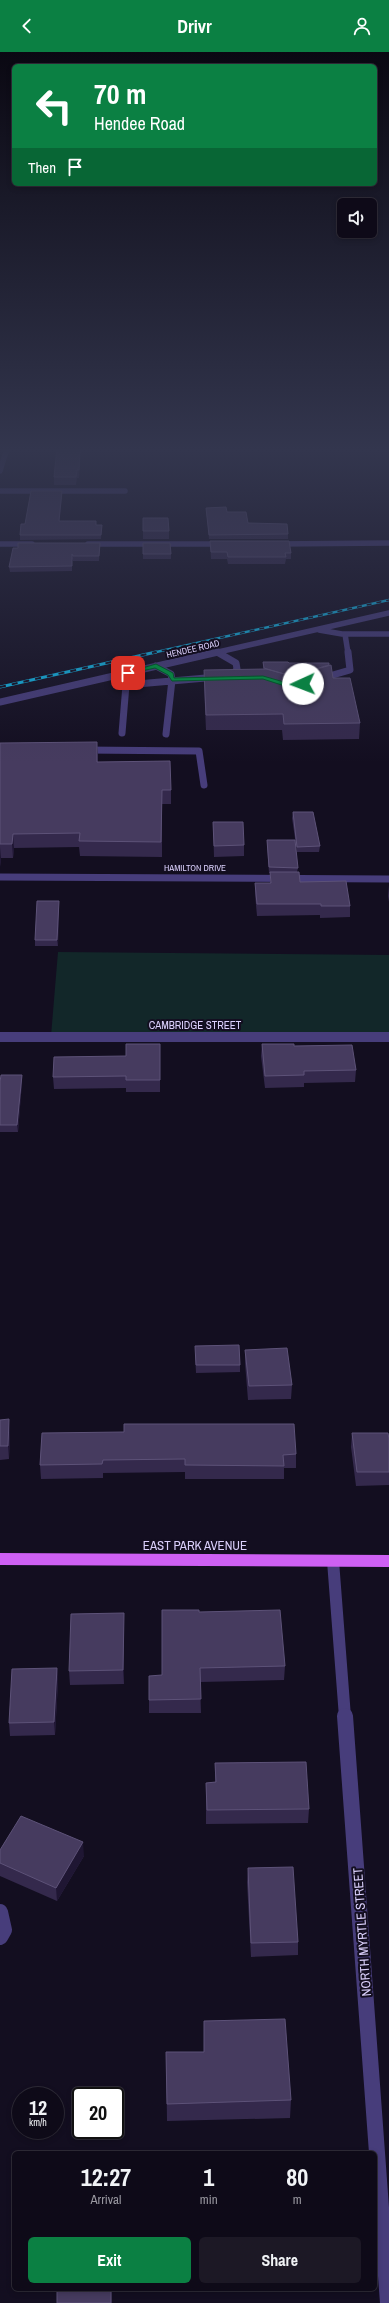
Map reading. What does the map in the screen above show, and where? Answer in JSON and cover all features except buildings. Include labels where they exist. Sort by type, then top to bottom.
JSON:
[{"type":"main road","name":"EAST PARK AVENUE","points":[[0,1558],[389,1561]]},
{"type":"street","name":"HENDEE ROAD","points":[[0,702],[389,613]]},
{"type":"street","points":[[318,630],[345,634],[389,634]]},
{"type":"street","points":[[310,682],[350,670],[345,634]]},
{"type":"street","points":[[122,733],[126,686],[172,680],[234,677],[237,669],[236,663],[217,652]]},
{"type":"street","points":[[156,666],[171,674],[172,680],[166,734]]},
{"type":"street","points":[[76,750],[199,751],[204,785]]},
{"type":"street","name":"HAMILTON DRIVE","points":[[0,877],[389,878]]},
{"type":"street","name":"CAMBRIDGE STREET","points":[[0,1037],[389,1037]]},
{"type":"street","name":"NORTH MYRTLE STREET","points":[[334,1561],[356,1836],[376,2151]]},
{"type":"street","points":[[0,1912],[4,1930],[0,1937]]},
{"type":"street","name":"NORTH MYRTLE STREET","points":[[377,2158],[388,2303]]},
{"type":"green space","points":[[58,952],[389,955],[389,1037],[51,1036]]},
{"type":"railway","points":[[152,653],[389,600]]},
{"type":"railway","points":[[0,687],[156,652]]},
{"type":"route","points":[[128,673],[156,666],[171,674],[172,680],[231,677],[263,678],[279,684],[291,686],[303,684]]}]
